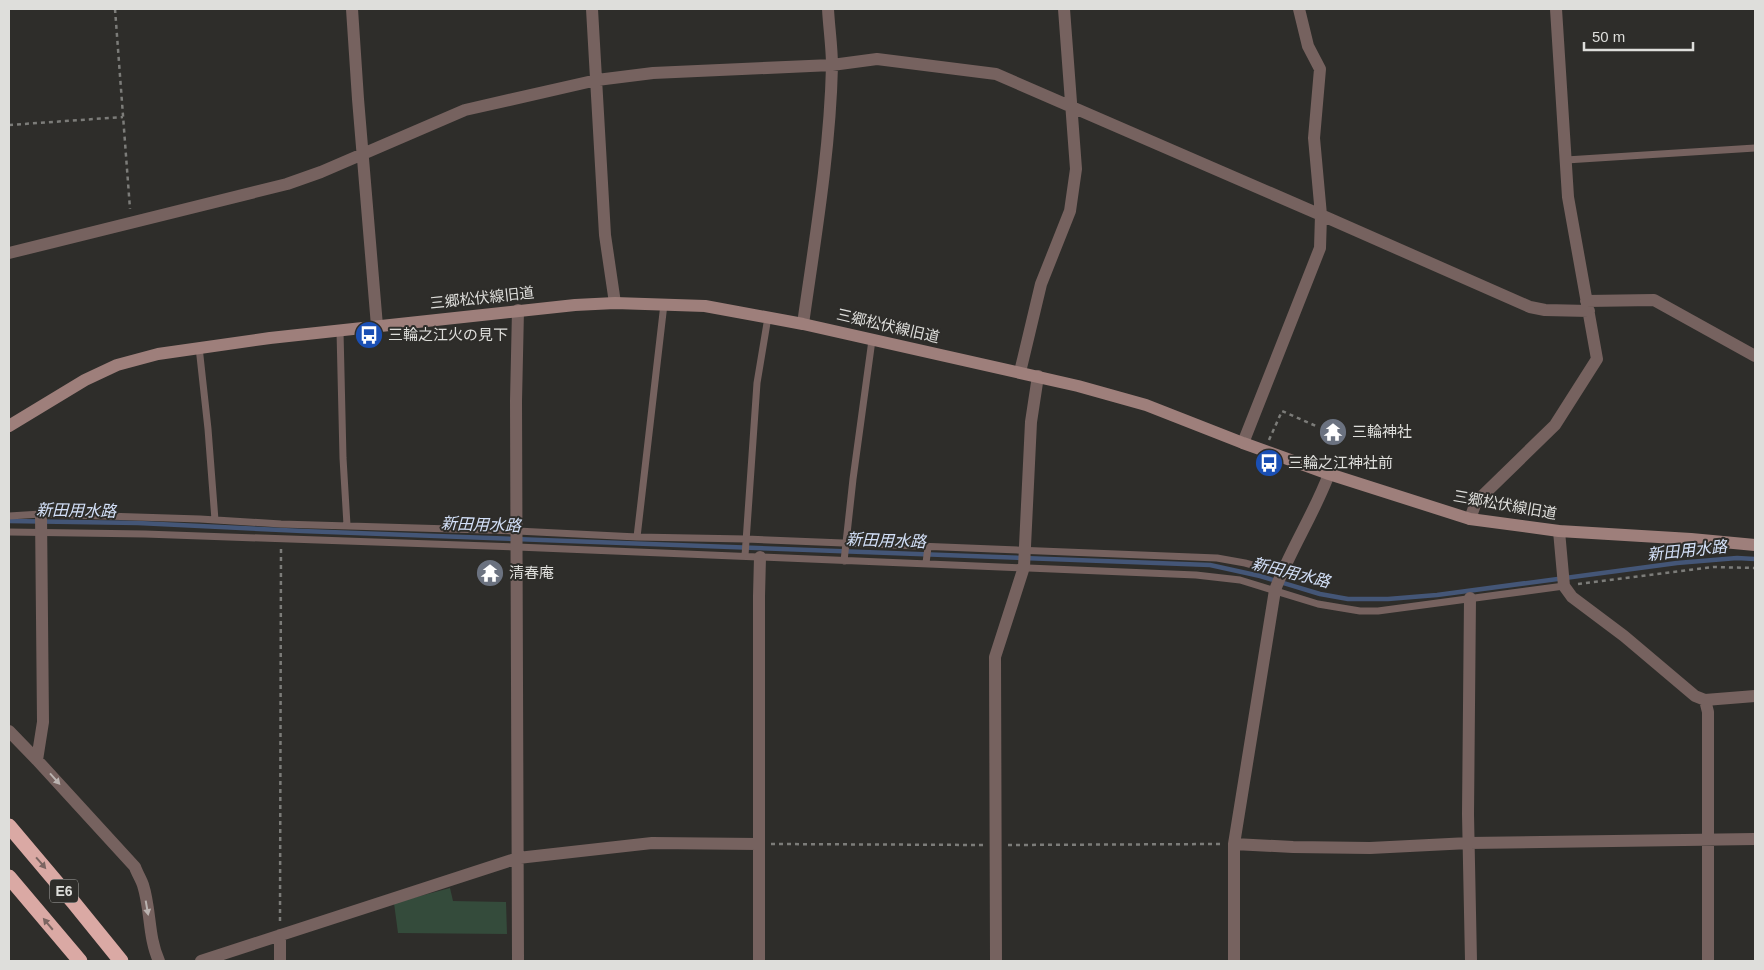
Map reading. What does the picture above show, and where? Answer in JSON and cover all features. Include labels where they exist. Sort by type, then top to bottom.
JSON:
[{"type":"highway","name":"E6","points":[[9,826],[120,959]]},
{"type":"highway","name":"E6","points":[[9,877],[80,961]]},
{"type":"street","points":[[352,9],[378,326]]},
{"type":"street","points":[[592,9],[605,235],[615,303]]},
{"type":"street","points":[[803,324],[827,138],[832,65],[828,9]]},
{"type":"street","points":[[1020,372],[1041,284],[1070,211],[1076,169],[1064,9]]},
{"type":"street","points":[[1243,443],[1320,248],[1321,215],[1314,138],[1320,69],[1308,46],[1299,9]]},
{"type":"street","points":[[1470,519],[1476,502],[1555,425],[1597,359],[1568,197],[1556,9]]},
{"type":"street","points":[[9,252],[287,184],[320,172],[465,110],[597,80],[653,73],[832,65],[877,60],[996,74],[1530,307],[1545,310],[1654,300],[1755,356]]},
{"type":"street","name":"三郷松伏線旧道","points":[[9,426],[85,380],[117,364],[158,354],[270,338],[518,310],[615,303],[705,306],[803,324],[1038,376],[1127,399],[1264,451],[1470,519],[1559,531],[1755,545]]},
{"type":"street","points":[[518,310],[516,392],[518,961]]},
{"type":"street","points":[[996,961],[995,658],[1024,567],[1031,422],[1038,376]]},
{"type":"street","points":[[1234,961],[1234,844],[1275,590],[1330,474]]},
{"type":"street","points":[[37,760],[43,722],[41,514]]},
{"type":"street","points":[[1559,531],[1564,586],[1572,597],[1624,636],[1696,696],[1705,700],[1755,696]]},
{"type":"street","points":[[759,961],[760,557]]},
{"type":"street","points":[[1470,598],[1468,814],[1471,961]]},
{"type":"street","points":[[1705,700],[1708,712],[1708,961]]},
{"type":"street","points":[[9,731],[134,867],[143,885],[154,951],[159,961]]},
{"type":"street","points":[[1234,844],[1370,848],[1469,843],[1755,839]]},
{"type":"street","points":[[200,961],[518,858],[652,843],[758,844]]},
{"type":"street","points":[[280,935],[280,961]]},
{"type":"lane","points":[[1566,160],[1755,148]]},
{"type":"lane","points":[[637,537],[664,304]]},
{"type":"lane","points":[[745,556],[757,383],[768,317]]},
{"type":"lane","points":[[340,331],[343,458],[347,525]]},
{"type":"lane","points":[[844,560],[854,469],[872,340]]},
{"type":"lane","points":[[199,348],[208,429],[214,520]]},
{"type":"lane","points":[[9,516],[41,514],[214,520],[1217,558],[1282,573]]},
{"type":"lane","points":[[9,532],[517,547],[1196,575],[1240,580],[1318,604],[1360,611],[1378,611],[1564,586]]},
{"type":"lane","points":[[926,563],[928,547]]},
{"type":"path","points":[[115,9],[131,222]]},
{"type":"path","points":[[9,125],[123,117]]},
{"type":"path","points":[[1264,451],[1282,412],[1316,426]]},
{"type":"path","points":[[280,935],[281,539]]},
{"type":"path","points":[[1564,586],[1713,567],[1755,568]]},
{"type":"green space","points":[[450,888],[453,901],[506,902],[507,934],[398,933],[394,903]]},
{"type":"waterway","name":"新田用水路","points":[[9,521],[138,523],[302,531],[1210,565],[1260,576],[1320,594],[1348,599],[1388,599],[1437,595],[1677,563],[1737,558],[1755,559]]},
{"type":"place","name":"三輪之江火の見下","points":[[369,335]]},
{"type":"place","name":"三輪神社","points":[[1333,432]]},
{"type":"place","name":"三輪之江神社前","points":[[1269,463]]},
{"type":"place","name":"清春庵","points":[[490,573]]}]
